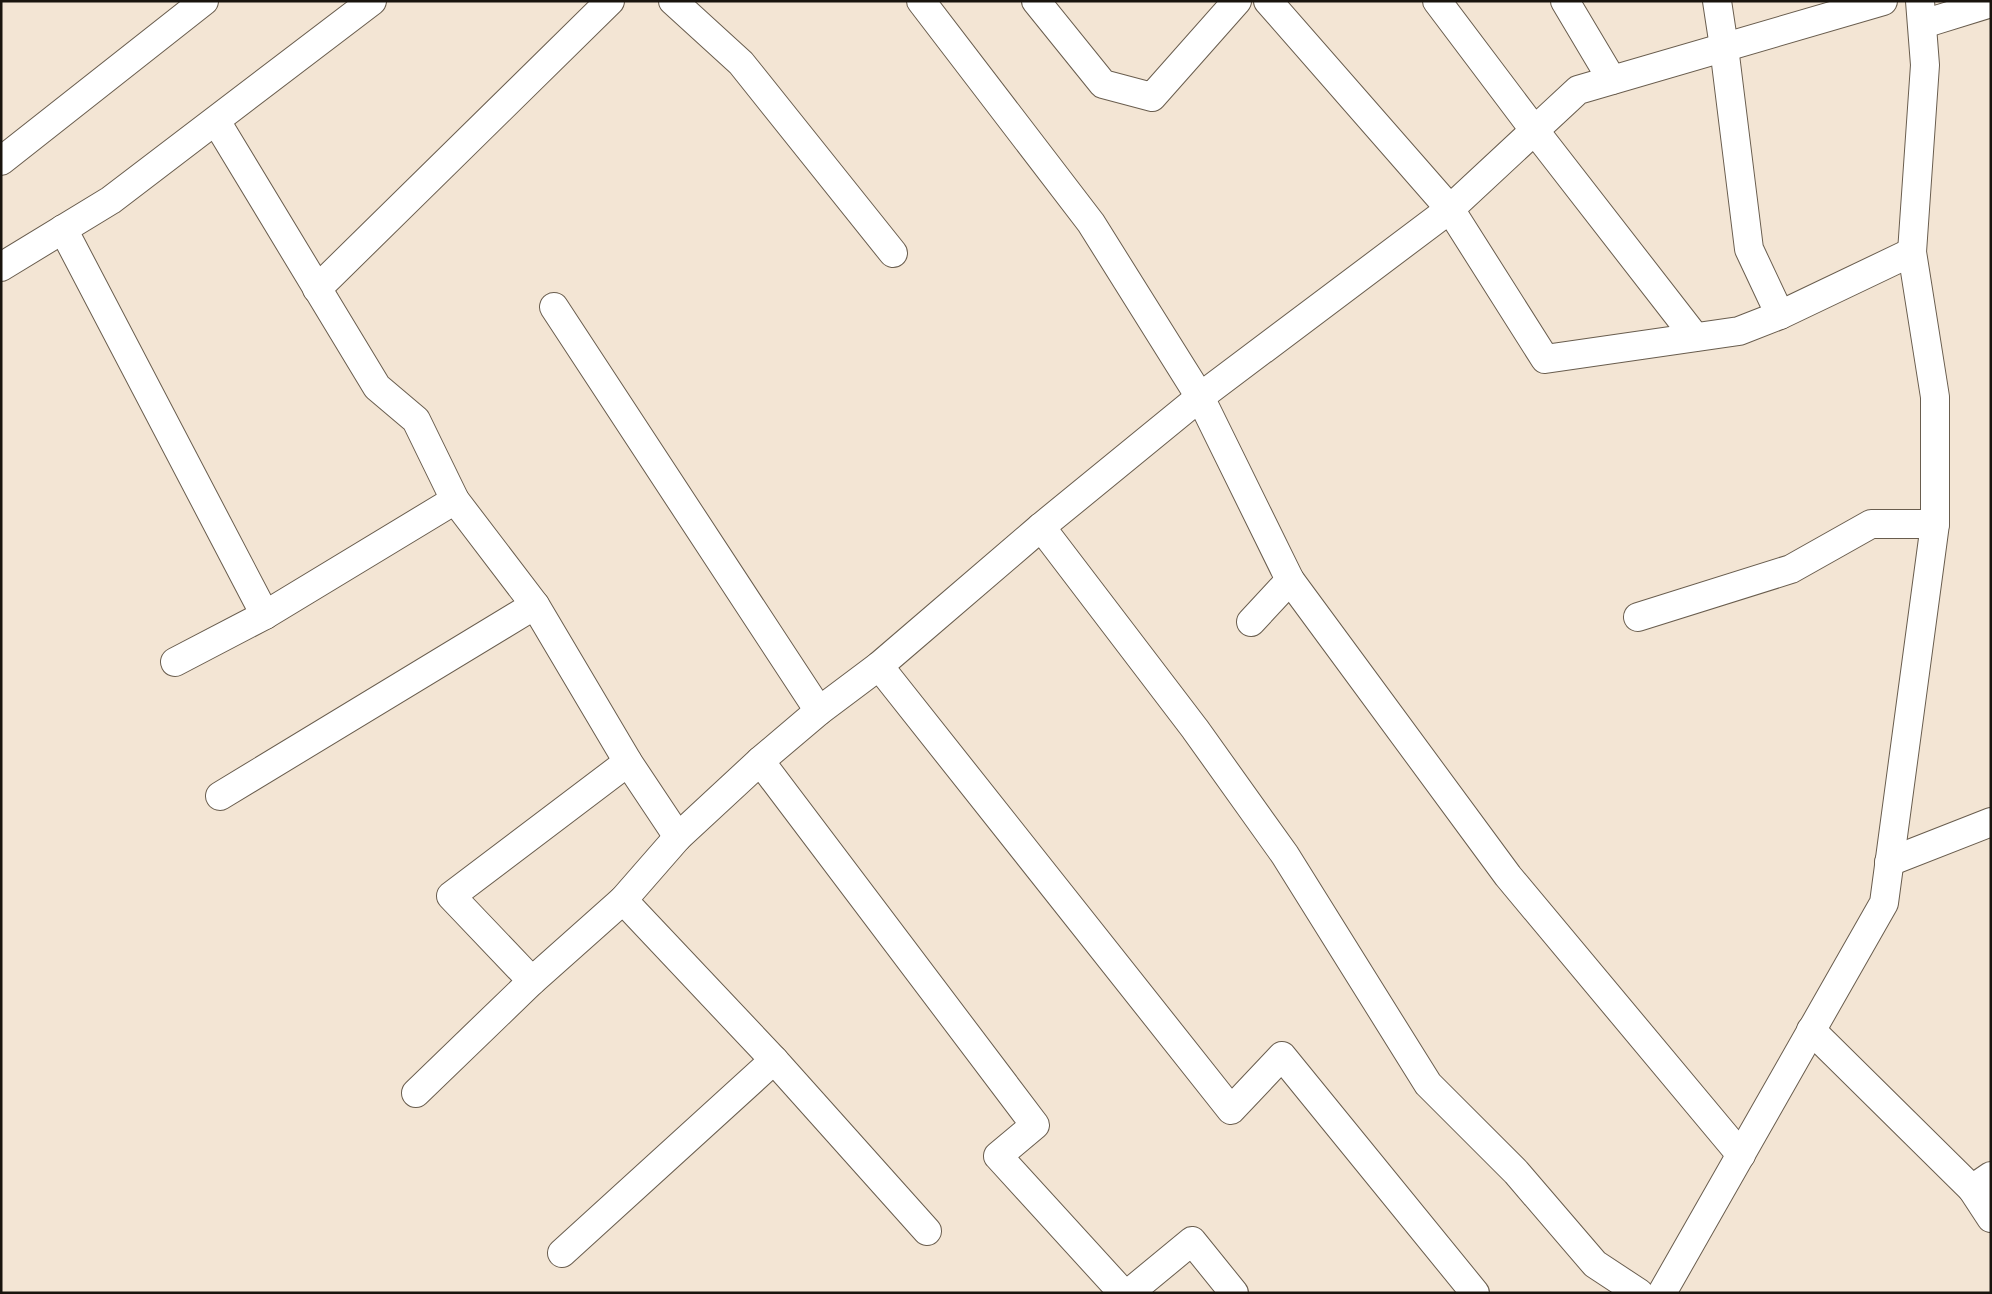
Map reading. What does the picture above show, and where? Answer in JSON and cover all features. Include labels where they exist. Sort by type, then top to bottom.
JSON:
[{"type":"street","points":[[1,161],[204,1]]},
{"type":"street","points":[[1,267],[110,200],[372,1]]},
{"type":"street","points":[[317,289],[610,1]]},
{"type":"street","points":[[673,1],[741,63],[893,253]]},
{"type":"street","points":[[921,1],[1090,223],[1200,397],[1290,580],[1508,876],[1741,1155]]},
{"type":"street","points":[[1036,1],[1103,84],[1152,97],[1237,1]]},
{"type":"street","points":[[1268,1],[1450,209],[1545,359],[1739,331],[1780,315],[1912,252]]},
{"type":"street","points":[[1438,1],[1535,132],[1696,337]]},
{"type":"street","points":[[1565,1],[1612,80]]},
{"type":"street","points":[[1716,1],[1724,47],[1750,249],[1780,315]]},
{"type":"street","points":[[416,1093],[532,981],[623,900],[678,837],[760,761],[878,666],[1040,527],[1200,397],[1450,209],[1578,90],[1883,1]]},
{"type":"street","points":[[1662,1293],[1884,903],[1934,524],[1935,397],[1912,252],[1925,65],[1921,13],[1991,3]]},
{"type":"street","points":[[216,121],[377,387],[416,420],[455,500],[535,605],[628,762],[678,837]]},
{"type":"street","points":[[64,229],[265,615]]},
{"type":"street","points":[[554,307],[819,712]]},
{"type":"street","points":[[175,662],[265,615],[455,500]]},
{"type":"street","points":[[1638,617],[1791,569],[1871,524],[1934,524]]},
{"type":"street","points":[[1040,527],[1195,729],[1284,855],[1428,1084],[1516,1172],[1595,1264],[1639,1293]]},
{"type":"street","points":[[1251,622],[1290,580]]},
{"type":"street","points":[[220,796],[535,605]]},
{"type":"street","points":[[878,666],[1231,1110],[1282,1056],[1475,1293]]},
{"type":"street","points":[[760,761],[1035,1125],[998,1156],[1123,1293]]},
{"type":"street","points":[[532,981],[451,896],[628,762]]},
{"type":"street","points":[[1889,862],[1991,822]]},
{"type":"street","points":[[623,900],[774,1060],[927,1230]]},
{"type":"street","points":[[1811,1030],[1981,1183],[1991,1218]]},
{"type":"street","points":[[562,1253],[774,1060]]},
{"type":"street","points":[[1129,1293],[1192,1241],[1234,1293]]}]
